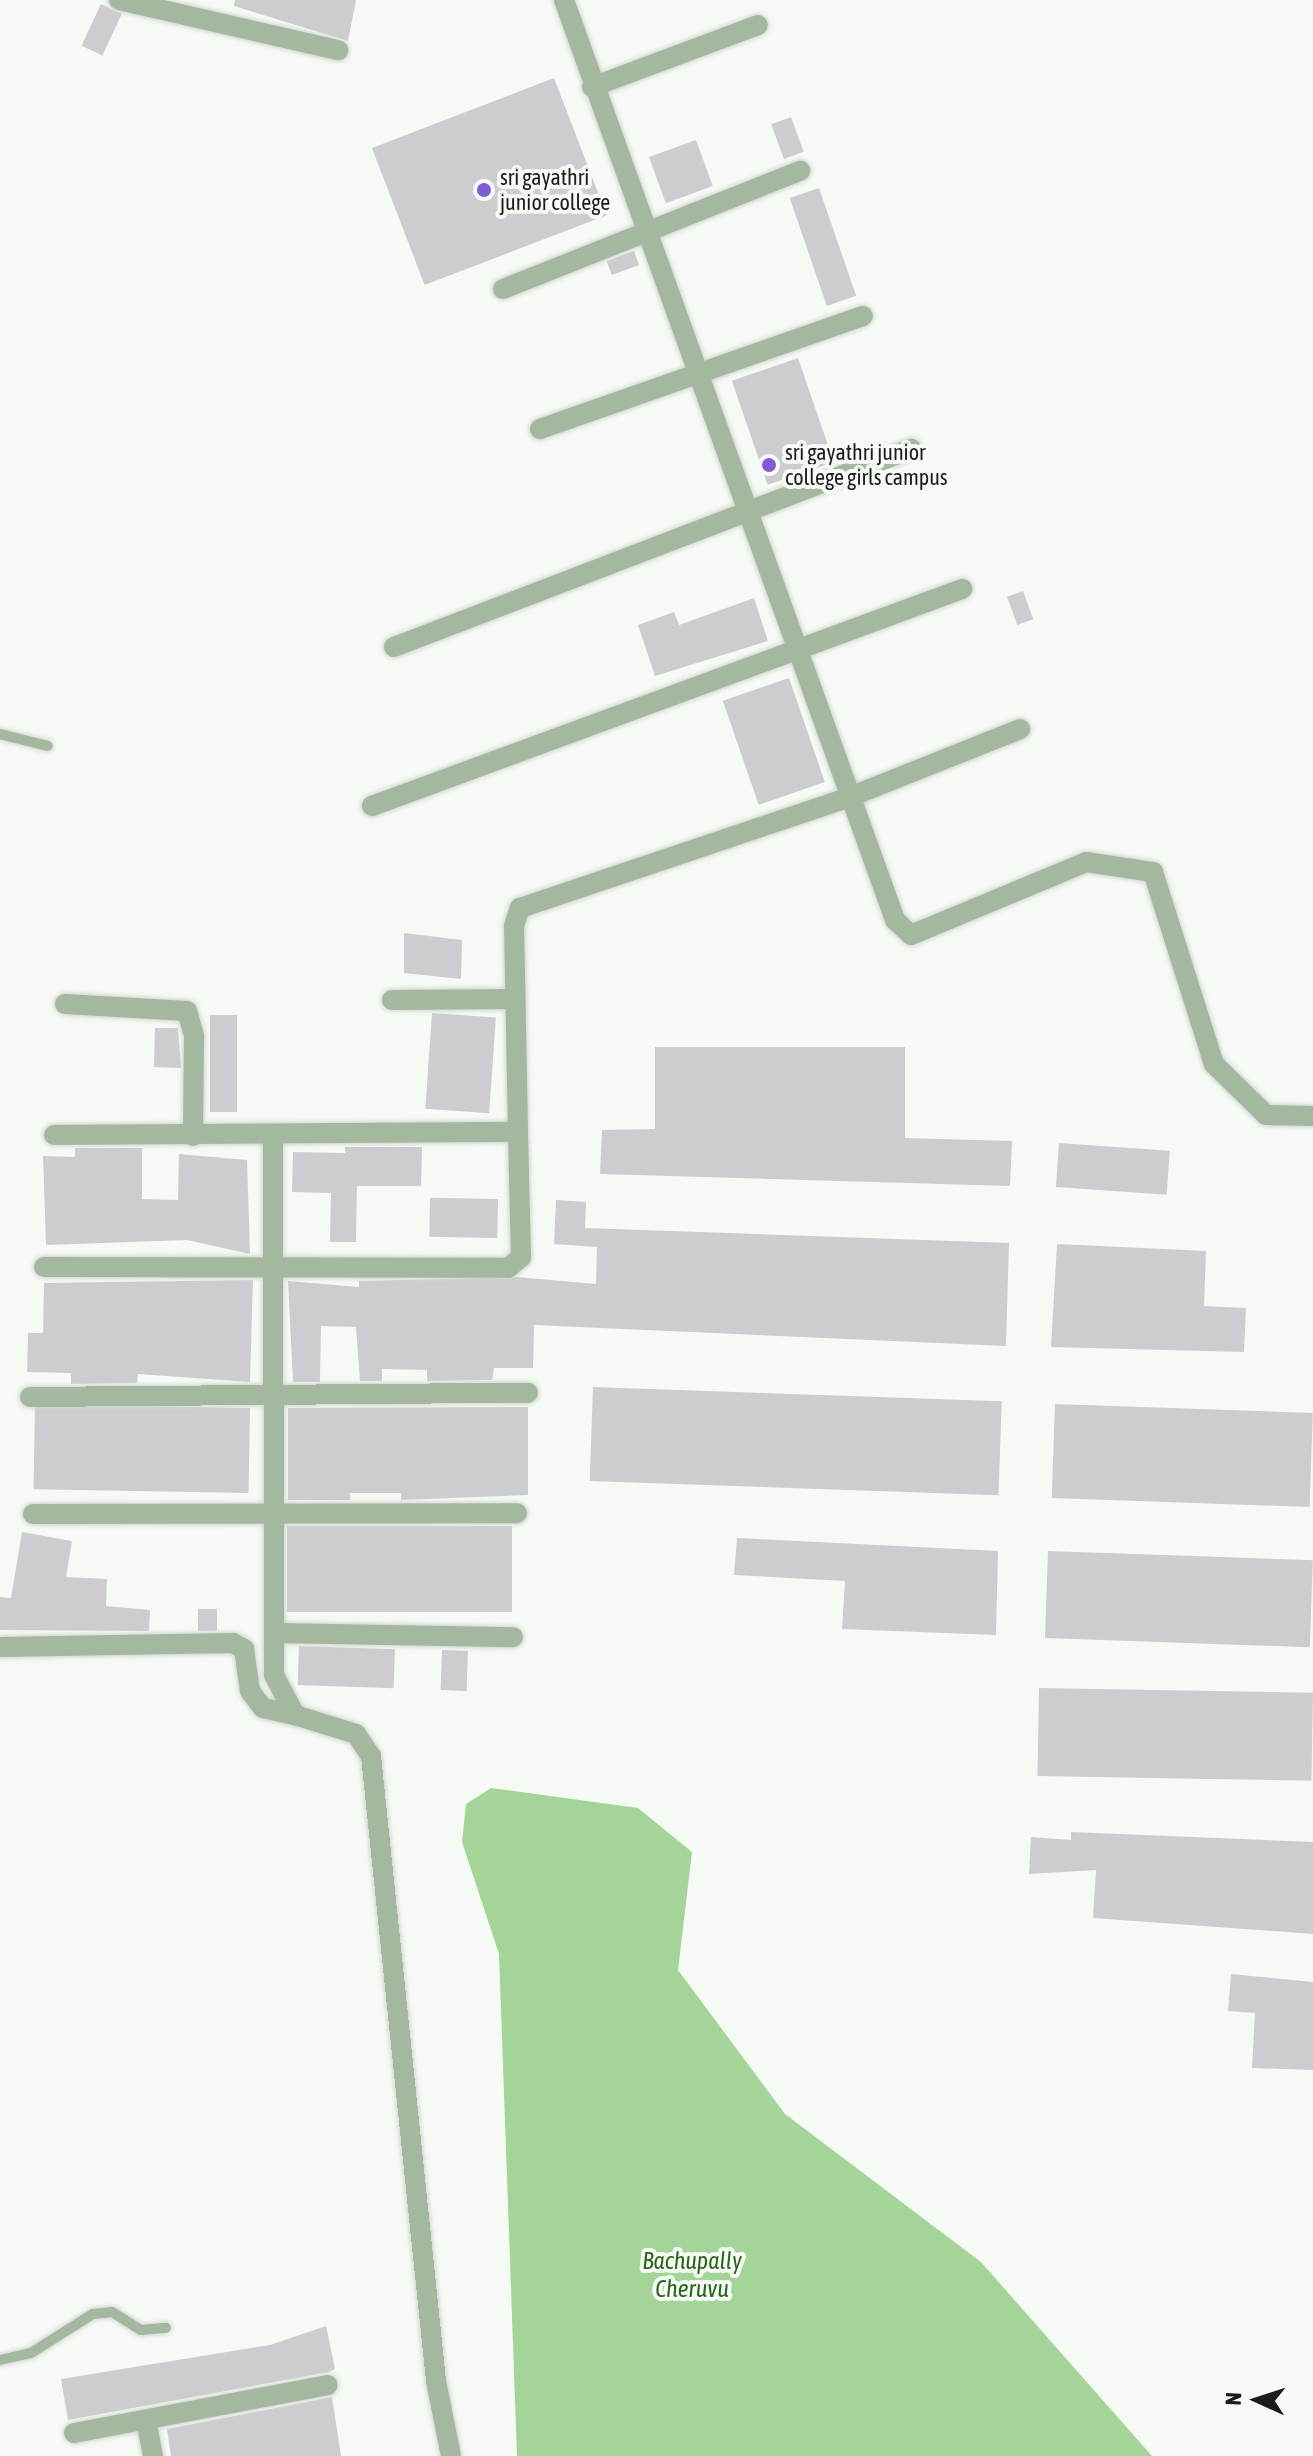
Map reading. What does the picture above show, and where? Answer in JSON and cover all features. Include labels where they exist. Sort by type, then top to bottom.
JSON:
[{"type":"street","points":[[119,0],[338,50]]},
{"type":"street","points":[[564,0],[592,87],[752,512],[895,920],[911,935],[1086,862],[1153,872],[1214,1064],[1266,1115],[1313,1116]]},
{"type":"street","points":[[592,87],[758,25]]},
{"type":"street","points":[[503,289],[800,171]]},
{"type":"street","points":[[540,429],[702,375],[863,316]]},
{"type":"street","points":[[394,647],[911,449]]},
{"type":"street","points":[[372,806],[962,589]]},
{"type":"street","points":[[44,1267],[519,1264],[515,999],[520,908],[852,796],[1020,729]]},
{"type":"street","points":[[392,1000],[515,999]]},
{"type":"street","points":[[65,1004],[187,1011],[194,1036],[193,1136]]},
{"type":"street","points":[[54,1135],[518,1132]]},
{"type":"street","points":[[273,1134],[274,1675],[299,1716]]},
{"type":"street","points":[[30,1397],[528,1393]]},
{"type":"street","points":[[33,1514],[517,1513]]},
{"type":"street","points":[[274,1633],[513,1637]]},
{"type":"street","points":[[0,1647],[233,1643],[244,1649],[250,1691],[263,1708],[356,1734],[371,1756],[434,2365],[451,2456]]},
{"type":"street","points":[[74,2433],[328,2385]]},
{"type":"street","points":[[146,2420],[153,2456]]},
{"type":"lane","points":[[0,734],[48,746]]},
{"type":"lane","points":[[0,2360],[31,2353],[93,2314],[112,2312],[141,2330],[166,2328]]},
{"type":"water","name":"Bachupally Cheruvu","points":[[491,1788],[638,1808],[692,1852],[678,1970],[785,2114],[981,2262],[1152,2456],[517,2456],[499,1954],[462,1842],[466,1804]]},
{"type":"building","points":[[235,0],[356,0],[348,41],[234,6]]},
{"type":"building","points":[[101,4],[122,14],[102,55],[82,46]]},
{"type":"building","points":[[554,78],[607,215],[425,285],[372,148]]},
{"type":"building","points":[[791,117],[804,152],[784,159],[771,124]]},
{"type":"building","points":[[696,140],[713,186],[666,203],[649,157]]},
{"type":"building","points":[[819,188],[856,296],[827,306],[790,198]]},
{"type":"building","points":[[634,251],[639,265],[612,275],[607,261]]},
{"type":"building","points":[[798,358],[834,462],[768,485],[732,381]]},
{"type":"building","points":[[1023,591],[1033,619],[1017,625],[1007,597]]},
{"type":"building","points":[[754,598],[768,641],[655,676],[638,625],[674,612],[679,625]]},
{"type":"building","points":[[789,678],[825,782],[759,805],[723,701]]},
{"type":"building","points":[[404,933],[462,940],[461,979],[404,973]]},
{"type":"building","points":[[432,1013],[496,1017],[489,1113],[425,1109]]},
{"type":"building","points":[[210,1015],[237,1015],[237,1112],[210,1112]]},
{"type":"building","points":[[155,1028],[178,1028],[181,1068],[154,1067]]},
{"type":"building","points":[[655,1047],[905,1047],[905,1138],[1012,1141],[1010,1186],[600,1174],[602,1130],[655,1129]]},
{"type":"building","points":[[1059,1143],[1170,1151],[1167,1195],[1056,1187]]},
{"type":"building","points":[[345,1147],[422,1147],[421,1186],[357,1186],[356,1242],[330,1242],[331,1193],[292,1192],[293,1152],[345,1153]]},
{"type":"building","points":[[75,1148],[142,1148],[142,1199],[178,1200],[179,1154],[247,1160],[250,1254],[187,1240],[46,1245],[43,1156],[75,1157]]},
{"type":"building","points":[[430,1198],[498,1199],[497,1238],[429,1237]]},
{"type":"building","points":[[556,1200],[586,1202],[585,1228],[1009,1243],[1006,1346],[534,1325],[533,1368],[494,1368],[492,1380],[427,1381],[427,1370],[382,1369],[382,1381],[360,1381],[356,1327],[321,1326],[320,1382],[293,1382],[288,1281],[359,1287],[359,1281],[517,1277],[596,1284],[597,1247],[554,1244]]},
{"type":"building","points":[[1057,1244],[1206,1251],[1204,1306],[1246,1308],[1244,1352],[1051,1347]]},
{"type":"building","points":[[253,1280],[250,1382],[138,1374],[137,1383],[71,1384],[71,1373],[27,1372],[28,1333],[43,1333],[44,1283]]},
{"type":"building","points":[[593,1387],[1002,1401],[998,1495],[590,1481]]},
{"type":"building","points":[[35,1404],[250,1408],[249,1493],[34,1489]]},
{"type":"building","points":[[1055,1404],[1313,1413],[1310,1507],[1052,1498]]},
{"type":"building","points":[[528,1407],[528,1495],[401,1500],[401,1493],[350,1493],[350,1500],[288,1500],[288,1408]]},
{"type":"building","points":[[287,1526],[512,1526],[512,1612],[287,1612]]},
{"type":"building","points":[[22,1532],[72,1541],[66,1577],[107,1579],[106,1606],[150,1610],[149,1631],[0,1630],[0,1597],[11,1598]]},
{"type":"building","points":[[737,1538],[998,1551],[996,1635],[842,1629],[845,1581],[734,1575]]},
{"type":"building","points":[[1048,1551],[1313,1560],[1310,1647],[1045,1638]]},
{"type":"building","points":[[198,1609],[217,1609],[217,1631],[198,1631]]},
{"type":"building","points":[[299,1646],[395,1649],[394,1688],[298,1685]]},
{"type":"building","points":[[442,1650],[468,1651],[467,1691],[441,1690]]},
{"type":"building","points":[[1039,1688],[1313,1693],[1311,1781],[1037,1776]]},
{"type":"building","points":[[1071,1832],[1313,1842],[1313,1934],[1093,1918],[1096,1870],[1029,1874],[1031,1837],[1071,1840]]},
{"type":"building","points":[[1231,1974],[1313,1982],[1313,2070],[1252,2068],[1255,2013],[1228,2011]]},
{"type":"building","points":[[326,2326],[335,2369],[329,2372],[68,2420],[61,2379],[270,2345]]},
{"type":"building","points":[[332,2397],[341,2456],[171,2456],[167,2429]]},
{"type":"place","name":"sri gayathri junior college","points":[[484,190]]},
{"type":"place","name":"sri gayathri junior college girls campus","points":[[769,465]]}]
